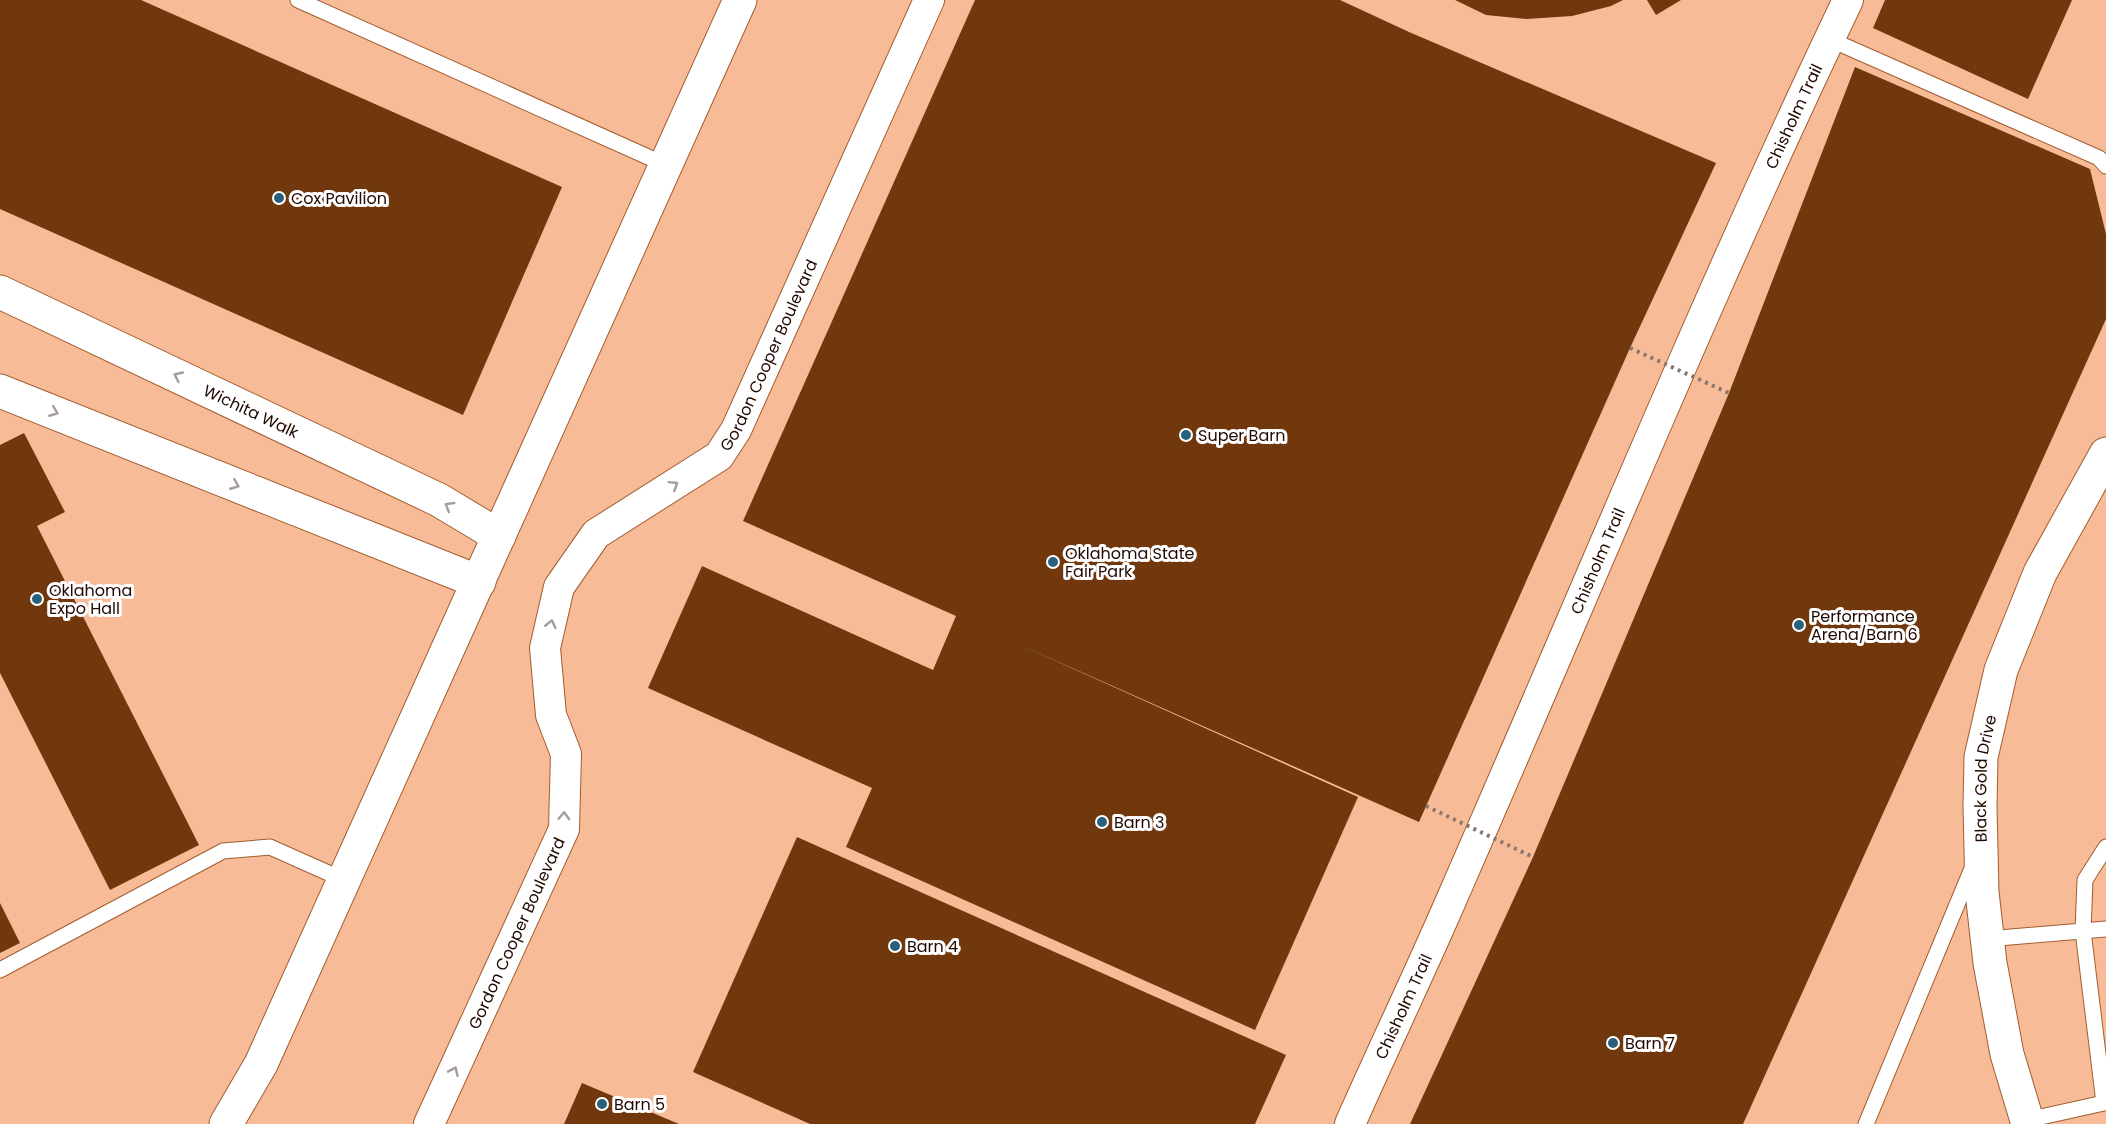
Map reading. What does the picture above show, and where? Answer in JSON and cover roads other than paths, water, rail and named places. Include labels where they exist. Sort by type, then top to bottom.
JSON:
[{"type":"street","points":[[226,1124],[261,1064],[740,0]]},
{"type":"street","name":"Gordon Cooper Boulevard","points":[[429,1124],[564,829],[566,754],[551,715],[545,648],[559,586],[596,534],[719,456],[730,439],[929,0]]},
{"type":"street","name":"Chisholm Trail","points":[[1350,1124],[1442,923],[1609,533],[1848,0]]},
{"type":"street","name":"Wichita Walk","points":[[0,292],[440,500],[499,536]]},
{"type":"street","points":[[0,391],[479,582]]},
{"type":"street","name":"Black Gold Drive","points":[[2027,1122],[2007,1054],[1982,892],[1981,757],[2001,670],[2040,573],[2106,453]]},
{"type":"lane","points":[[298,0],[666,165]]},
{"type":"lane","points":[[1829,39],[2099,158],[2106,166]]},
{"type":"lane","points":[[0,970],[223,851],[270,847],[344,880]]},
{"type":"lane","points":[[1866,1124],[1981,847]]},
{"type":"lane","points":[[2027,1122],[2104,1103],[2083,931],[2085,880],[2106,848]]},
{"type":"lane","points":[[1988,939],[2106,929]]},
{"type":"place","name":"Cox Pavilion","points":[[279,198]]},
{"type":"place","name":"Super Barn","points":[[1186,435]]},
{"type":"place","name":"Oklahoma State Fair Park","points":[[1053,562]]},
{"type":"place","name":"Oklahoma Expo Hall","points":[[37,599]]},
{"type":"place","name":"Performance Arena/Barn 6","points":[[1799,625]]},
{"type":"place","name":"Barn 3","points":[[1102,822]]},
{"type":"place","name":"Barn 4","points":[[895,946]]},
{"type":"place","name":"Barn 7","points":[[1613,1043]]},
{"type":"place","name":"Barn 5","points":[[602,1104]]}]
